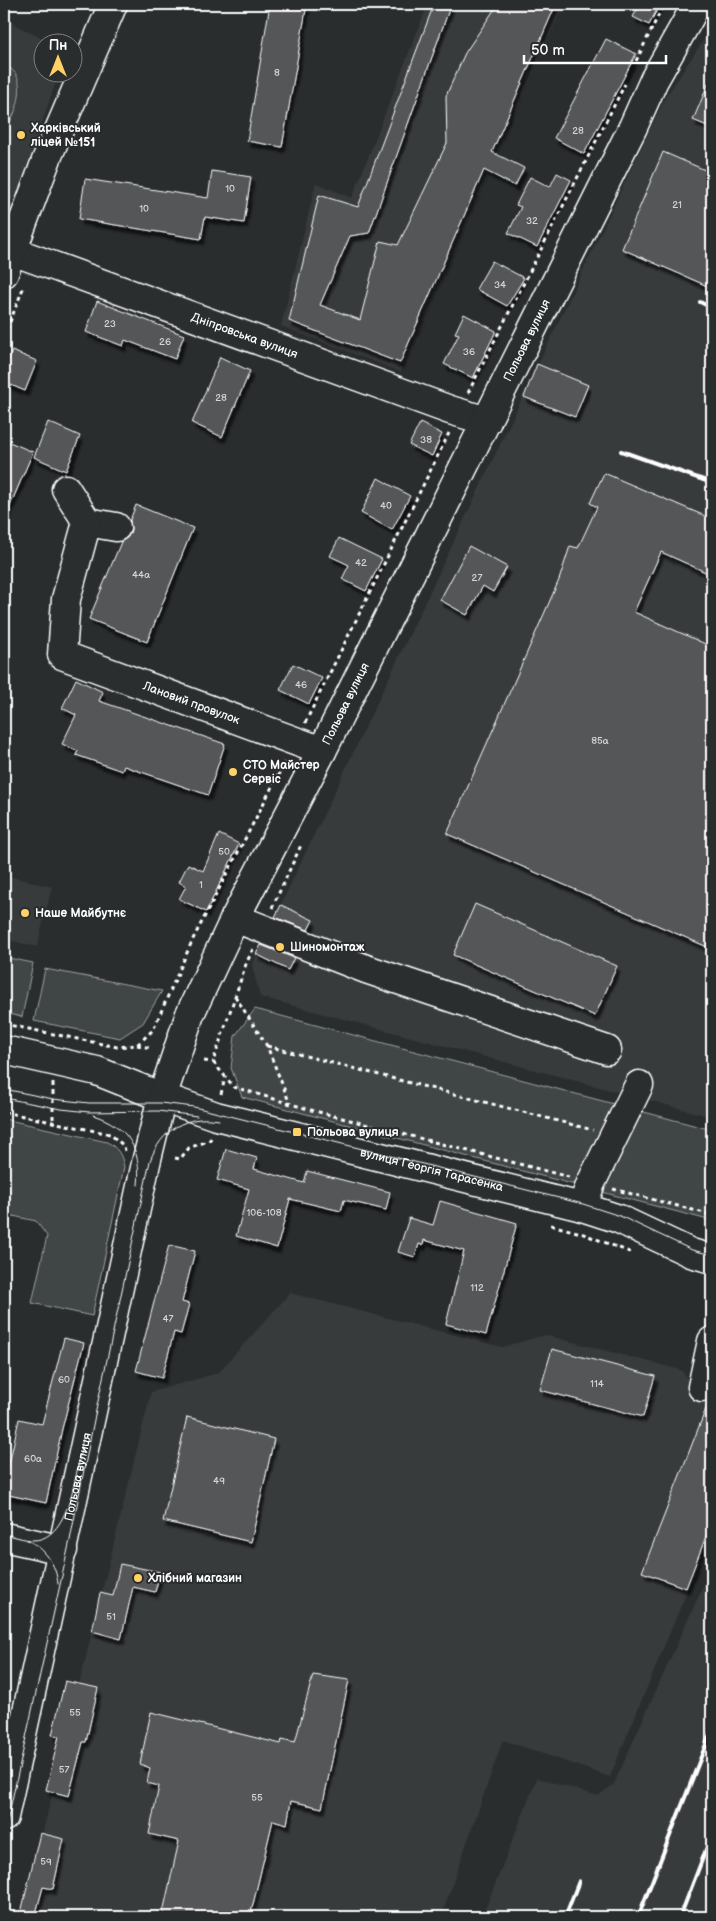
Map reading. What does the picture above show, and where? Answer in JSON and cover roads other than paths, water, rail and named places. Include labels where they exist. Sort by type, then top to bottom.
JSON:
[{"type":"main road","points":[[14,258],[47,158],[113,4]]},
{"type":"main road","name":"Польова вулиця","points":[[4,1817],[162,1097],[190,1014],[235,918],[322,751],[487,421],[633,127],[654,80],[697,4]]},
{"type":"main road","name":"Дніпровська вулиця","points":[[14,258],[487,421]]},
{"type":"main road","points":[[66,489],[87,522],[116,527]]},
{"type":"main road","name":"Лановий провулок","points":[[87,522],[66,599],[62,655],[322,751]]},
{"type":"main road","points":[[235,918],[366,969],[607,1050]]},
{"type":"main road","name":"вулиця Георгія Тарасенка","points":[[4,1050],[97,1071],[216,1116],[586,1195],[619,1219],[691,1253],[712,1259]]},
{"type":"main road","points":[[586,1195],[639,1085]]},
{"type":"main road","points":[[702,1386],[712,1341]]},
{"type":"main road","points":[[4,1537],[63,1550]]},
{"type":"tram line","points":[[4,1089],[53,1099],[89,1103],[160,1103],[194,1107],[583,1204],[620,1216],[692,1250],[712,1255]]},
{"type":"tram line","points":[[4,1098],[61,1109],[89,1112],[158,1111],[197,1116]]},
{"type":"tram line","points":[[93,1115],[124,1132],[130,1141],[138,1160],[138,1185]]},
{"type":"tram line","points":[[4,1836],[70,1540],[150,1161],[161,1141],[176,1127],[196,1120],[219,1120]]},
{"type":"tram line","points":[[4,1534],[34,1540],[46,1536],[56,1528],[64,1515],[70,1499],[83,1438]]},
{"type":"tram line","points":[[27,1540],[39,1547],[52,1563],[58,1584]]},
{"type":"railway","points":[[700,302],[712,308]]},
{"type":"railway","points":[[621,451],[712,483]]},
{"type":"railway","points":[[638,1917],[712,1729]]},
{"type":"railway","points":[[680,1917],[712,1834]]},
{"type":"railway","points":[[565,1917],[579,1881]]},
{"type":"place","name":"Харківський ліцей №151","points":[[21,135]]},
{"type":"place","name":"СТО Майстер Сервіс","points":[[233,772]]},
{"type":"place","name":"Наше Майбутнє","points":[[25,913]]},
{"type":"place","name":"Шиномонтаж","points":[[280,947]]},
{"type":"place","name":"Польова вулиця","points":[[297,1132]]},
{"type":"place","name":"Хлібний магазин","points":[[138,1578]]}]
